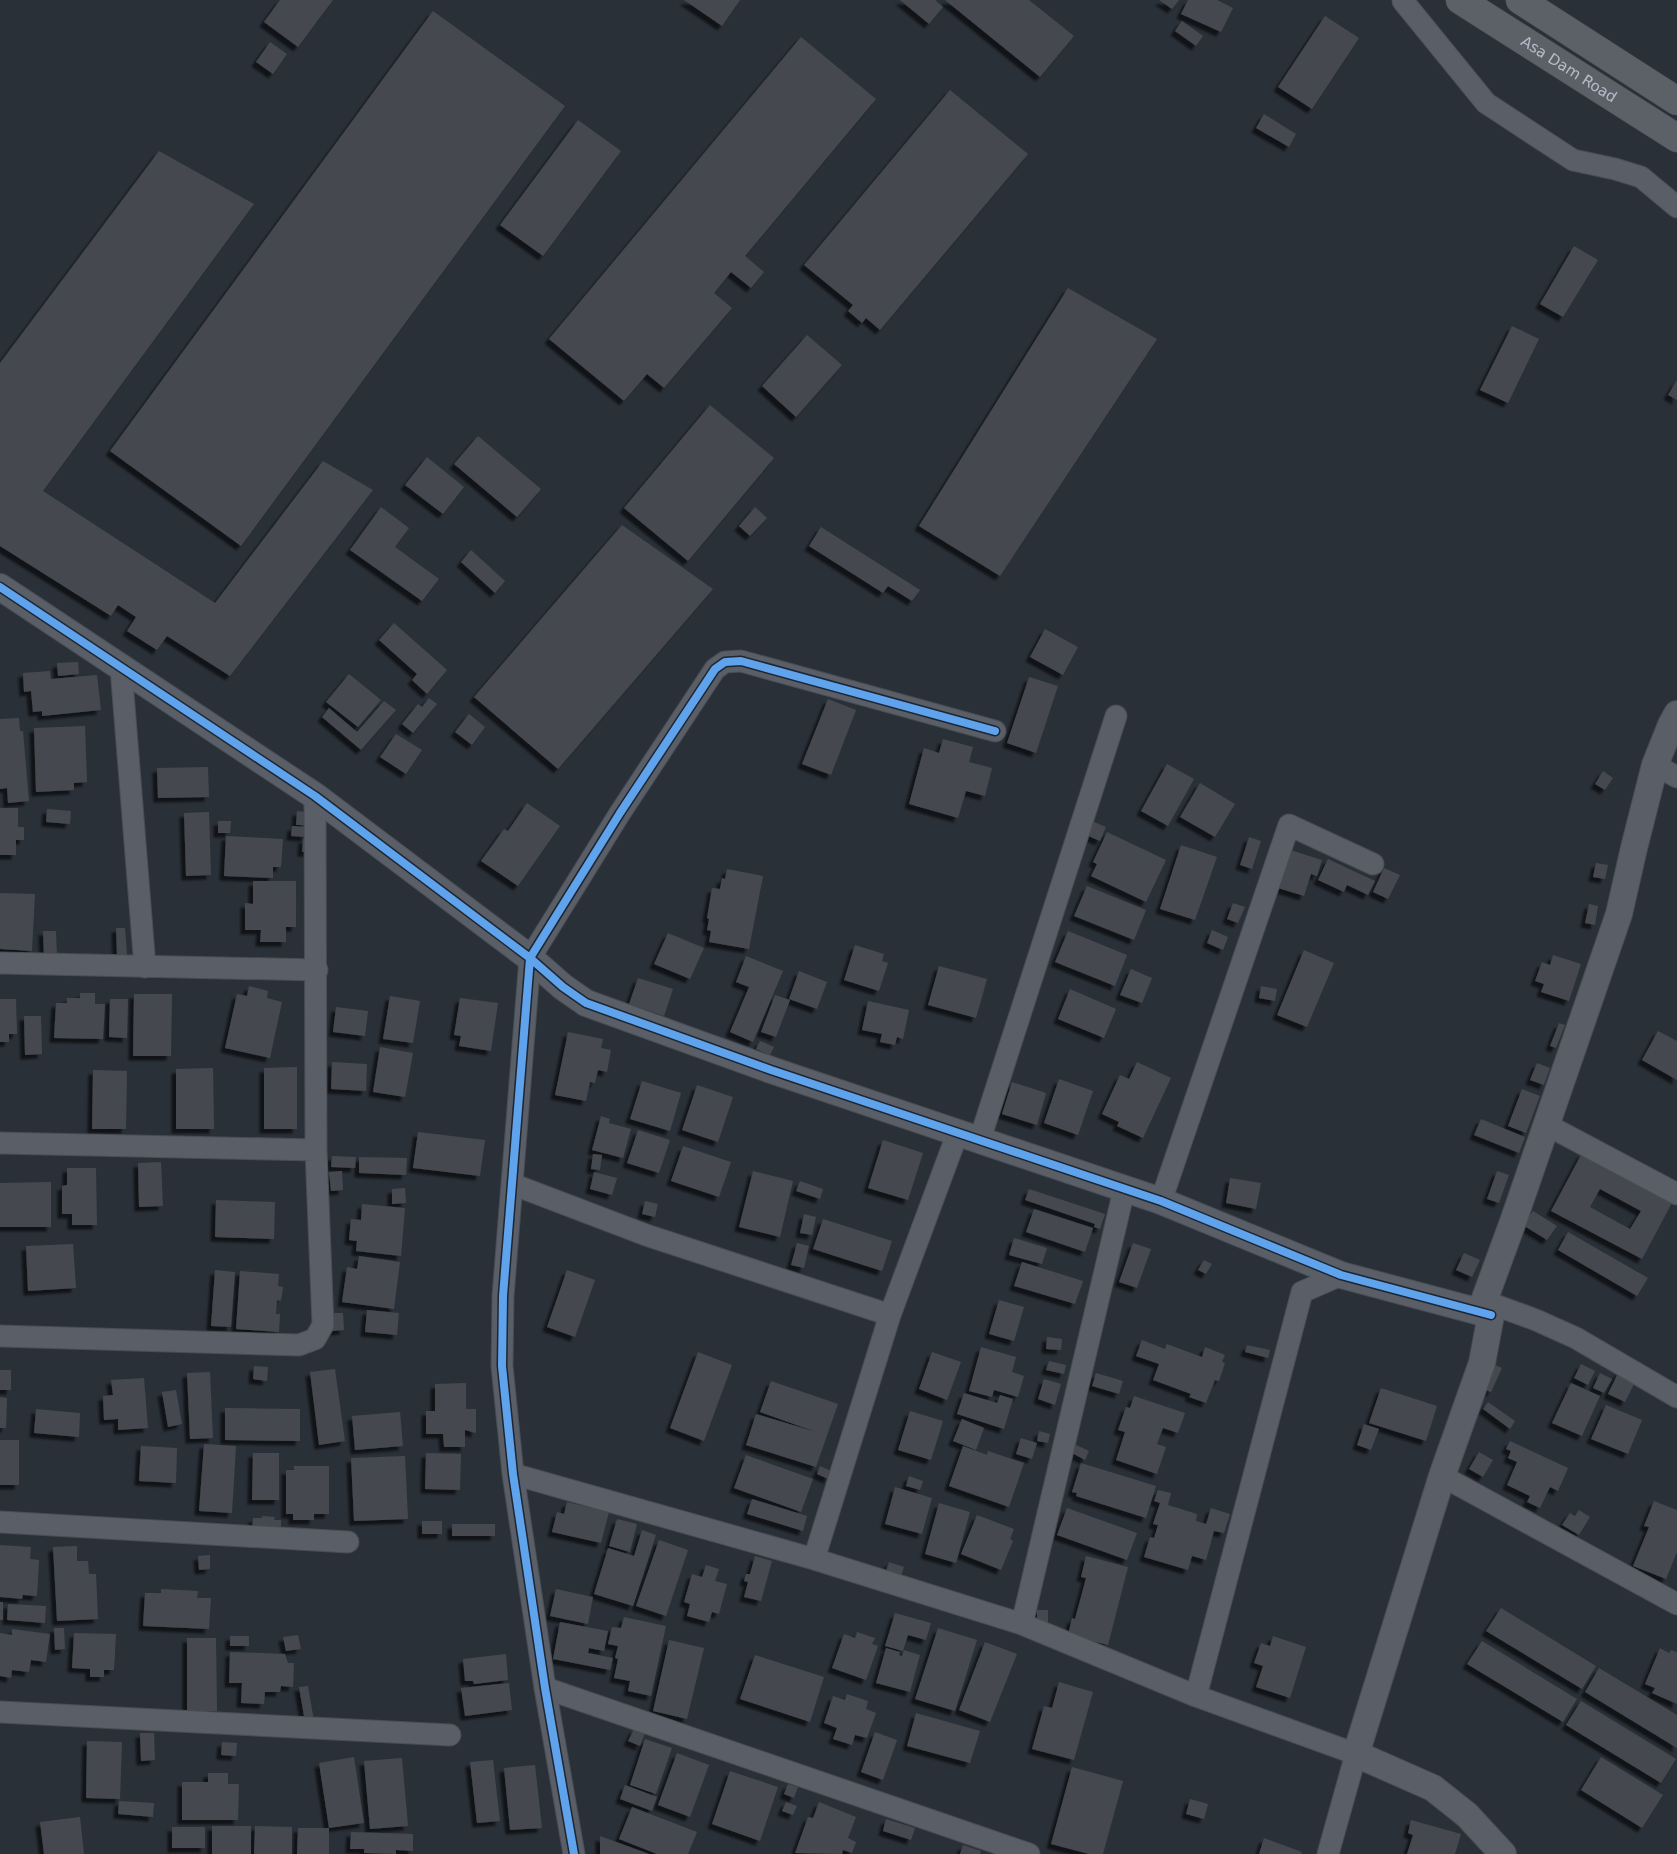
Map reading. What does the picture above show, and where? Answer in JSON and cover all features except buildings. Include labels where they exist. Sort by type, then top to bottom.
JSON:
[{"type":"main road","name":"Asa Dam Road","points":[[1460,0],[1677,138]]},
{"type":"main road","name":"Asa Dam Road","points":[[1520,0],[1677,101]]},
{"type":"street","points":[[1403,1],[1486,103],[1573,160],[1616,169],[1641,177],[1677,208]]},
{"type":"street","points":[[0,587],[314,796],[530,958],[562,987],[586,1003],[771,1070],[1161,1201],[1341,1275],[1536,1320],[1576,1338],[1677,1397]]},
{"type":"street","points":[[574,1854],[545,1688],[513,1474],[502,1366],[503,1296],[530,958],[625,805],[715,669],[725,662],[741,661],[995,731]]},
{"type":"street","points":[[121,668],[145,967]]},
{"type":"street","points":[[1328,1854],[1356,1754],[1442,1476],[1482,1363],[1488,1308],[1547,1125],[1619,914],[1634,848],[1666,771],[1671,724],[1677,714]]},
{"type":"street","points":[[814,1559],[890,1315],[969,1135],[1116,716]]},
{"type":"street","points":[[0,1336],[299,1345],[315,1339],[323,1325],[316,1150],[317,970],[314,796]]},
{"type":"street","points":[[1161,1201],[1289,824],[1373,864]]},
{"type":"street","points":[[0,963],[317,970]]},
{"type":"street","points":[[1547,1125],[1677,1194]]},
{"type":"street","points":[[0,1143],[316,1150]]},
{"type":"street","points":[[512,1184],[646,1235],[890,1315]]},
{"type":"street","points":[[1022,1624],[1124,1190]]},
{"type":"street","points":[[1196,1696],[1302,1292],[1341,1275]]},
{"type":"street","points":[[513,1474],[814,1559],[1022,1624],[1196,1696],[1356,1754],[1433,1788],[1467,1815],[1502,1854]]},
{"type":"street","points":[[1442,1476],[1677,1604]]},
{"type":"street","points":[[0,1522],[348,1542]]},
{"type":"street","points":[[545,1688],[1029,1854]]},
{"type":"street","points":[[0,1712],[450,1736]]},
{"type":"cycle path","points":[[0,587],[315,796],[530,958],[563,987],[586,1003],[771,1070],[1161,1201],[1341,1275],[1491,1315]]},
{"type":"cycle path","points":[[574,1854],[545,1688],[513,1474],[502,1366],[503,1296],[530,958],[620,813],[715,669],[725,662],[741,661],[995,731]]}]
